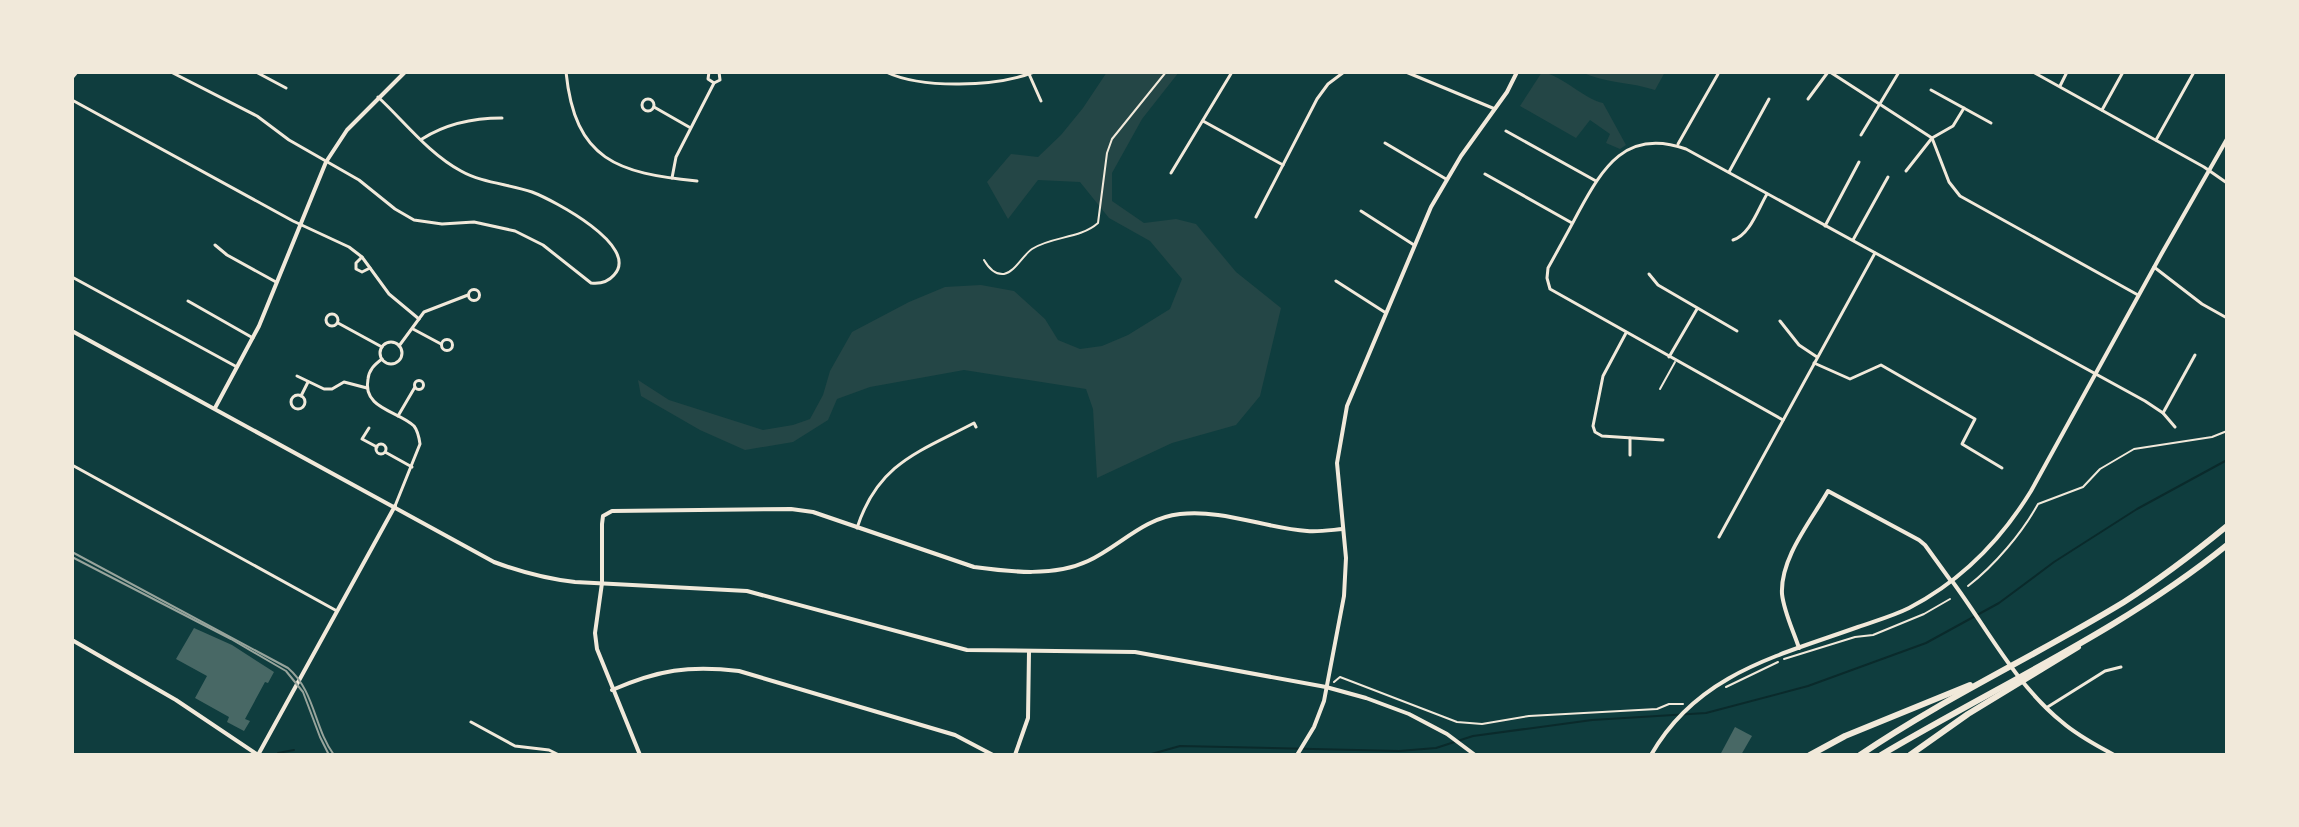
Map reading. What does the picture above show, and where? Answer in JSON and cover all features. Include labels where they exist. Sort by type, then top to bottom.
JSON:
[{"type":"highway","points":[[1860,755],[2137,593],[2227,526]]},
{"type":"highway","points":[[1881,755],[2108,626],[2168,589],[2227,545]]},
{"type":"highway","points":[[1810,755],[1845,736],[1993,675]]},
{"type":"highway","points":[[1910,755],[2005,687]]},
{"type":"highway","points":[[1889,755],[1926,728]]},
{"type":"main road","points":[[215,408],[253,338],[326,162],[347,130],[405,72]]},
{"type":"main road","points":[[1297,755],[1321,710],[1345,585],[1338,489],[1341,435],[1354,387],[1414,245],[1446,179],[1495,110],[1517,72]]},
{"type":"main road","points":[[1651,755],[1688,706],[1720,683],[1745,668],[1900,612],[1951,581],[1988,549],[2017,514],[2227,139]]},
{"type":"main road","points":[[72,331],[494,562],[549,579],[747,591],[967,650],[1135,652],[1326,687],[1387,705],[1447,734],[1475,755]]},
{"type":"main road","points":[[1799,648],[1784,605],[1783,578],[1790,558],[1828,491],[1925,545],[1989,636],[2046,708],[2072,731],[2114,755]]},
{"type":"main road","points":[[72,640],[159,689],[258,755],[395,506]]},
{"type":"main road","points":[[640,755],[612,690],[597,649],[595,633],[602,583],[603,516],[615,510],[791,509],[813,512],[974,567],[1048,571],[1090,560],[1143,526],[1178,514],[1208,514],[1307,531],[1343,529]]},
{"type":"main road","points":[[1015,755],[1028,718],[1029,652]]},
{"type":"main road","points":[[612,690],[660,671],[708,667],[739,671],[955,735],[993,755]]},
{"type":"street","points":[[72,78],[77,72]]},
{"type":"street","points":[[171,72],[257,116],[289,140],[359,180],[414,220],[442,224],[474,222],[515,231],[543,245],[591,283],[599,284],[614,275],[619,260],[613,244],[570,212],[543,197],[463,173],[378,97]]},
{"type":"street","points":[[256,72],[286,88]]},
{"type":"street","points":[[566,72],[572,111],[597,150],[626,168],[697,181]]},
{"type":"street","points":[[709,72],[708,79],[714,83]]},
{"type":"street","points":[[672,178],[673,164],[714,83],[720,80],[719,72]]},
{"type":"street","points":[[886,72],[912,81],[944,84],[1005,80],[1031,73],[1041,101]]},
{"type":"street","points":[[912,81],[914,72]]},
{"type":"street","points":[[1171,173],[1232,72]]},
{"type":"street","points":[[1256,217],[1317,99],[1328,84],[1344,72]]},
{"type":"street","points":[[1406,72],[1495,110]]},
{"type":"street","points":[[1808,99],[1829,72],[1932,138],[1949,182],[1960,196],[2138,295]]},
{"type":"street","points":[[1861,135],[1899,72]]},
{"type":"street","points":[[2033,72],[2227,183]]},
{"type":"street","points":[[2060,86],[2067,72]]},
{"type":"street","points":[[2102,110],[2123,72]]},
{"type":"street","points":[[2156,140],[2194,72]]},
{"type":"street","points":[[1678,146],[1718,74]]},
{"type":"street","points":[[1931,90],[1991,123]]},
{"type":"street","points":[[1729,172],[1769,99]]},
{"type":"street","points":[[72,100],[300,224],[349,247],[362,257],[389,294],[419,319]]},
{"type":"street","points":[[654,107],[690,128]]},
{"type":"street","points":[[1906,171],[1932,138],[1951,129],[1964,108]]},
{"type":"street","points":[[422,139],[452,125],[478,118],[502,118]]},
{"type":"street","points":[[1203,121],[1283,165]]},
{"type":"street","points":[[1506,131],[1596,181]]},
{"type":"street","points":[[1783,420],[1550,289],[1548,268],[1596,181],[1610,161],[1624,151],[1659,142],[1678,146],[2095,373],[2163,413],[2175,427]]},
{"type":"street","points":[[1385,143],[1446,179]]},
{"type":"street","points":[[1825,226],[1859,162]]},
{"type":"street","points":[[1485,174],[1573,223]]},
{"type":"street","points":[[1853,241],[1888,177]]},
{"type":"street","points":[[1733,240],[1741,238],[1747,230],[1767,194]]},
{"type":"street","points":[[1361,211],[1414,245]]},
{"type":"street","points":[[215,245],[276,282]]},
{"type":"street","points":[[1719,537],[1875,253]]},
{"type":"street","points":[[362,257],[356,263],[356,269],[362,272],[370,268]]},
{"type":"street","points":[[2154,267],[2202,304],[2227,318]]},
{"type":"street","points":[[1649,274],[1658,285],[1737,331]]},
{"type":"street","points":[[72,277],[237,367]]},
{"type":"street","points":[[1336,281],[1386,313]]},
{"type":"street","points":[[399,346],[430,308],[468,295]]},
{"type":"street","points":[[188,301],[253,338]]},
{"type":"street","points":[[1669,357],[1697,309]]},
{"type":"street","points":[[1780,321],[1799,345],[1817,357]]},
{"type":"street","points":[[338,323],[382,347]]},
{"type":"street","points":[[413,329],[442,344]]},
{"type":"street","points":[[1626,333],[1603,376],[1593,426],[1595,432],[1602,436],[1663,440]]},
{"type":"street","points":[[382,347],[390,343],[399,346]]},
{"type":"street","points":[[382,359],[388,364],[398,361],[402,355],[399,346]]},
{"type":"street","points":[[382,347],[382,359],[371,369],[367,388],[375,403],[412,425],[419,435],[419,452],[395,506]]},
{"type":"street","points":[[2163,413],[2195,355]]},
{"type":"street","points":[[1814,363],[1850,379],[1881,365],[1975,419],[1962,444],[2002,468]]},
{"type":"street","points":[[297,376],[324,389],[332,389],[344,382],[367,388]]},
{"type":"street","points":[[301,396],[308,382]]},
{"type":"street","points":[[398,416],[415,387]]},
{"type":"street","points":[[857,528],[876,487],[899,463],[974,423],[976,427]]},
{"type":"street","points":[[369,428],[362,439],[377,447],[378,454],[385,452],[412,467]]},
{"type":"street","points":[[1630,438],[1630,455]]},
{"type":"street","points":[[72,465],[337,611]]},
{"type":"street","points":[[2046,708],[2105,671],[2121,667]]},
{"type":"street","points":[[471,722],[515,746],[549,750],[559,755]]},
{"type":"lane","points":[[984,260],[994,272],[1008,272],[1038,246],[1098,223],[1107,153],[1112,139],[1166,72]]},
{"type":"lane","points":[[1660,389],[1676,361]]},
{"type":"path","points":[[1968,586],[2029,521],[2038,504],[2083,487],[2100,469],[2134,449],[2212,437],[2227,431]]},
{"type":"path","points":[[1720,683],[1724,688],[1729,687],[1783,660],[1855,637],[1873,635],[1924,614],[1950,599]]},
{"type":"path","points":[[1326,687],[1340,677],[1457,722],[1473,724],[1557,714],[1657,709],[1673,703],[1688,706]]},
{"type":"shaded area","points":[[1107,72],[1179,72],[1142,119],[1112,173],[1112,201],[1144,223],[1176,219],[1196,224],[1236,272],[1281,308],[1260,396],[1236,425],[1172,443],[1097,478],[1093,409],[1086,389],[964,370],[870,387],[837,399],[828,420],[793,442],[745,450],[700,430],[641,396],[638,380],[669,400],[763,430],[810,419],[823,395],[830,371],[852,332],[945,287],[981,285],[1014,291],[1045,319],[1058,340],[1080,349],[1102,346],[1128,335],[1170,309],[1182,279],[1150,241],[1109,218],[1080,182],[1038,180],[1008,219],[987,182],[1011,154],[1038,157],[1083,108]]},
{"type":"shaded area","points":[[1542,72],[1603,103],[1626,145],[1620,149],[1606,143],[1610,134],[1590,120],[1576,138],[1520,106]]},
{"type":"shaded area","points":[[1581,72],[1665,72],[1655,90]]},
{"type":"building","points":[[194,628],[232,645],[274,672],[268,683],[265,682],[245,719],[250,721],[244,731],[227,722],[229,717],[195,698],[207,676],[176,659]]},
{"type":"building","points":[[1735,727],[1752,736],[1741,755],[1720,755]]},
{"type":"waterway","points":[[1148,755],[1180,746],[1399,751],[1436,748],[1473,736],[1592,720],[1706,713],[1808,686],[1926,643],[1999,603],[2054,562],[2137,509],[2227,460]]},
{"type":"waterway","points":[[278,753],[294,750]]},
{"type":"tram line","points":[[72,552],[288,668],[304,688],[334,755]]},
{"type":"railway","points":[[72,557],[286,671],[303,692],[329,755]]}]
